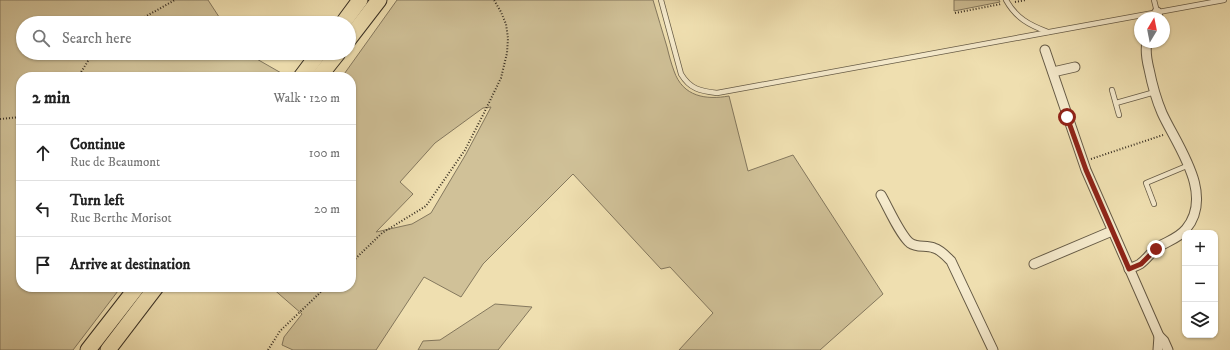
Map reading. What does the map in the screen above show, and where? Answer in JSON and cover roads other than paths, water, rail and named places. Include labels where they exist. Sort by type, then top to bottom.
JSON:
[{"type":"highway","points":[[347,16],[360,0]]},
{"type":"highway","points":[[356,30],[379,0]]},
{"type":"highway","points":[[305,72],[314,60]]},
{"type":"highway","points":[[323,72],[332,60]]},
{"type":"highway","points":[[88,350],[133,292]]},
{"type":"highway","points":[[108,350],[152,292]]},
{"type":"street","points":[[1129,269],[1141,264],[1156,249],[1181,234],[1195,214],[1197,204],[1194,178],[1189,165],[1160,108],[1148,66],[1146,48]]},
{"type":"street","points":[[1045,50],[1082,161],[1159,336],[1164,341],[1168,350]]},
{"type":"street","points":[[1053,72],[1075,67]]},
{"type":"street","points":[[881,195],[902,234],[908,242],[916,245],[934,247],[943,252],[947,257],[993,350]]},
{"type":"street","points":[[1034,264],[1112,231]]},
{"type":"street","points":[[1158,350],[1159,336]]},
{"type":"lane","points":[[661,0],[681,74],[686,82],[693,88],[717,93],[1050,32],[1134,19]]},
{"type":"lane","points":[[1154,0],[1156,12]]},
{"type":"lane","points":[[1167,12],[1202,2],[1224,0]]},
{"type":"lane","points":[[1006,2],[1026,23],[1050,32]]},
{"type":"lane","points":[[1112,90],[1119,115]]},
{"type":"lane","points":[[1116,103],[1155,92]]},
{"type":"lane","points":[[1154,204],[1146,183],[1189,165]]}]
